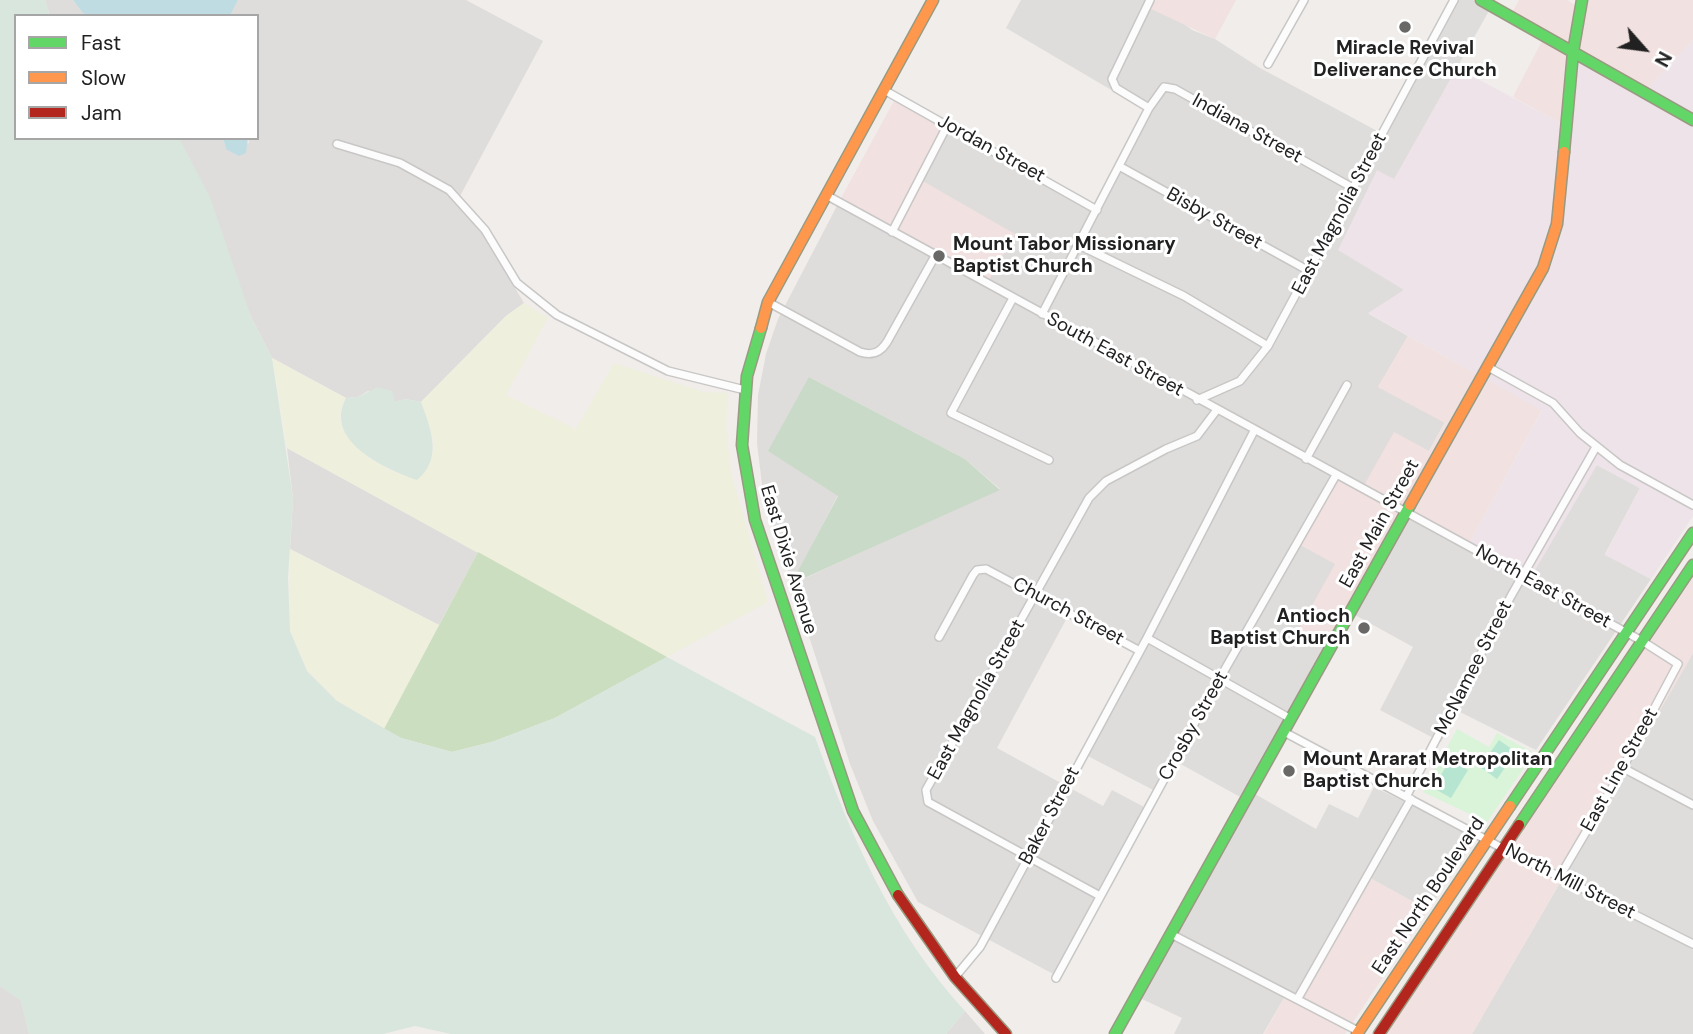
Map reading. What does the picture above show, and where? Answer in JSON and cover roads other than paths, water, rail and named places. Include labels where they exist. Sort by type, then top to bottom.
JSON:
[{"type":"main road","name":"East Dixie Avenue","points":[[933,0],[768,302],[754,344],[745,390],[742,446],[750,499],[842,784],[883,871],[917,927],[955,977],[1006,1034]]},
{"type":"main road","points":[[1481,0],[1693,120]]},
{"type":"main road","name":"East Main Street","points":[[1115,1034],[1543,268],[1552,247],[1573,52],[1582,0]]},
{"type":"main road","name":"East North Boulevard","points":[[1360,1033],[1693,533]]},
{"type":"main road","name":"East North Boulevard","points":[[1380,1034],[1693,565]]},
{"type":"street","points":[[1268,64],[1304,0]]},
{"type":"street","name":"East Magnolia Street","points":[[1197,400],[1240,381],[1268,346],[1454,0]]},
{"type":"street","points":[[1042,314],[1149,108],[1116,88],[1112,79],[1146,1]]},
{"type":"street","name":"Indiana Street","points":[[1149,108],[1161,89],[1175,89],[1353,188]]},
{"type":"street","name":"Jordan Street","points":[[884,90],[1097,210]]},
{"type":"street","points":[[892,232],[947,126]]},
{"type":"street","points":[[337,144],[400,163],[449,190],[485,230],[517,283],[557,315],[668,371],[745,390]]},
{"type":"street","name":"Bisby Street","points":[[1119,166],[1309,271]]},
{"type":"street","name":"South East Street","points":[[825,195],[1406,514]]},
{"type":"street","points":[[1079,245],[1165,286],[1268,346]]},
{"type":"street","points":[[768,302],[860,352],[872,354],[887,342],[935,256]]},
{"type":"street","points":[[1013,298],[951,413],[1049,460]]},
{"type":"street","points":[[1488,367],[1553,403],[1597,447],[1640,477],[1693,505]]},
{"type":"street","points":[[1306,458],[1346,385]]},
{"type":"street","name":"East Magnolia Street","points":[[1028,857],[928,802],[926,790],[1089,498],[1106,481],[1197,436],[1216,411]]},
{"type":"street","points":[[1147,638],[1254,431]]},
{"type":"street","name":"McNamee Street","points":[[1298,998],[1408,798],[1522,577],[1597,447]]},
{"type":"street","name":"Crosby Street","points":[[1056,978],[1219,680],[1336,475]]},
{"type":"street","name":"North East Street","points":[[1406,514],[1642,641],[1678,664]]},
{"type":"street","name":"Church Street","points":[[939,637],[977,570],[986,569],[1140,651],[1147,638],[1291,719]]},
{"type":"street","name":"Baker Street","points":[[955,977],[980,947],[1140,651]]},
{"type":"street","name":"East Line Street","points":[[1560,876],[1623,768],[1678,664]]},
{"type":"street","name":"North Mill Street","points":[[1284,732],[1502,848],[1693,944]]},
{"type":"street","points":[[1623,768],[1693,804]]},
{"type":"street","points":[[1028,857],[1100,896]]},
{"type":"street","points":[[1171,934],[1298,998],[1360,1033]]},
{"type":"water","points":[[73,0],[238,0],[231,14],[83,13]]},
{"type":"water","points":[[224,140],[248,140],[246,153],[239,156],[226,149]]},
{"type":"place","name":"Miracle Revival Deliverance Church","points":[[1405,27]]},
{"type":"place","name":"Mount Tabor Missionary Baptist Church","points":[[939,256]]},
{"type":"place","name":"Antioch Baptist Church","points":[[1364,628]]},
{"type":"place","name":"Mount Ararat Metropolitan Baptist Church","points":[[1289,771]]}]
